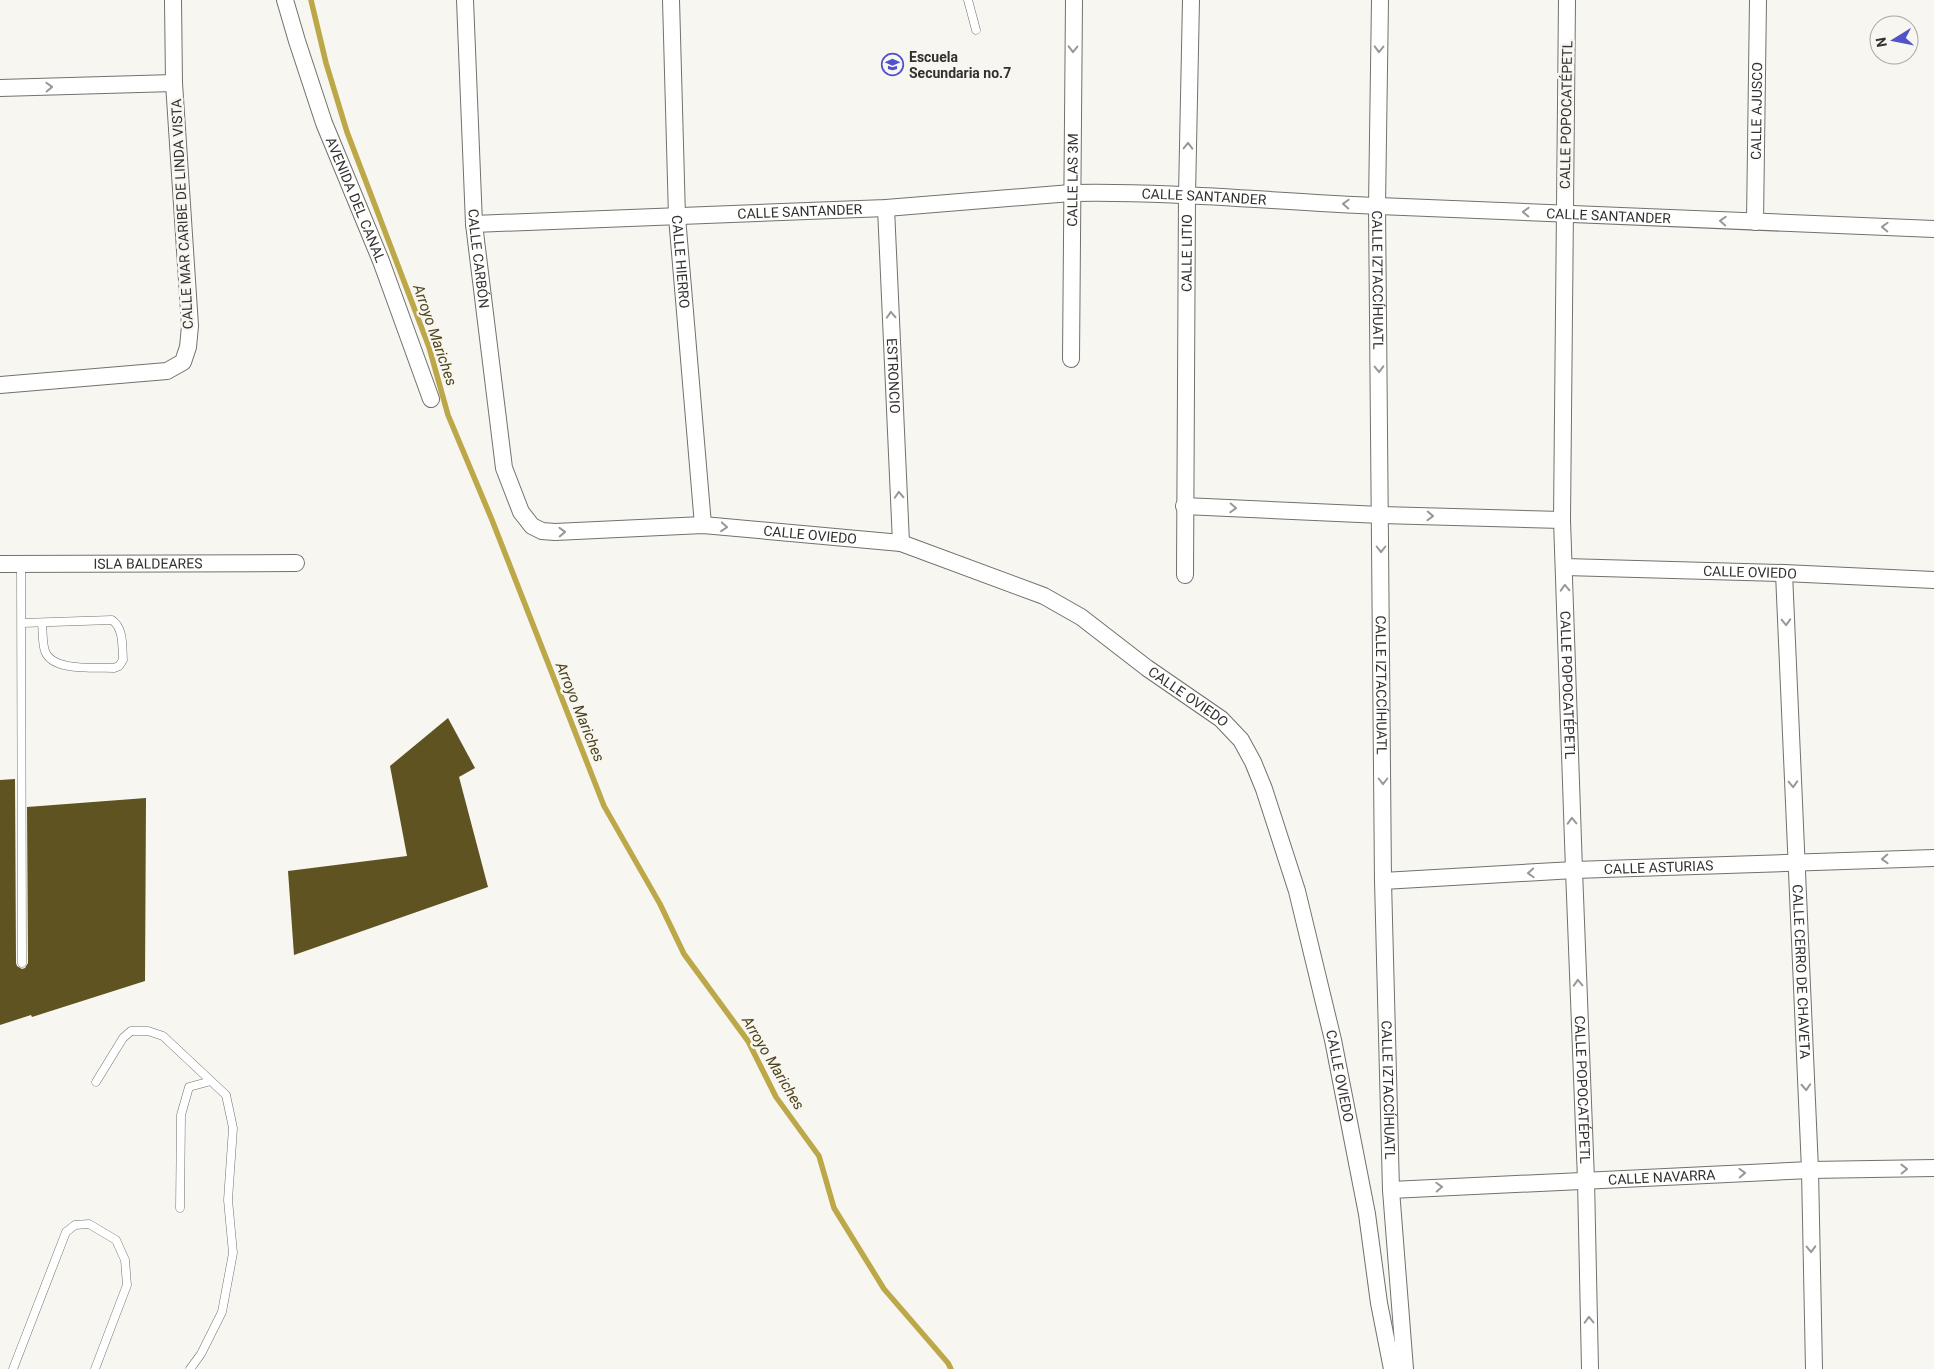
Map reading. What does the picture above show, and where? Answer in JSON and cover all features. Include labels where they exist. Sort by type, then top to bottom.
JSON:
[{"type":"street","name":"CALLE MAR CARIBE DE LINDA VISTA","points":[[0,385],[167,371],[183,362],[188,347],[190,326],[174,83],[173,0]]},
{"type":"street","name":"AVENIDA DEL CANAL","points":[[285,0],[324,123],[381,261],[430,399]]},
{"type":"street","name":"CALLE CARBÓN","points":[[465,0],[474,224],[504,468],[521,512]]},
{"type":"street","name":"CALLE HIERRO","points":[[671,0],[677,217],[703,525]]},
{"type":"street","name":"CALLE LAS 3M","points":[[1071,360],[1074,0]]},
{"type":"street","name":"CALLE LITIO","points":[[1185,575],[1187,195],[1191,0]]},
{"type":"street","name":"CALLE IZTACCÍHUATL","points":[[1380,0],[1377,206],[1383,881],[1391,1190],[1405,1369]]},
{"type":"street","name":"CALLE POPOCATÉPETL","points":[[1567,0],[1562,520],[1586,1180],[1590,1369]]},
{"type":"street","name":"CALLE AJUSCO","points":[[1756,222],[1758,0]]},
{"type":"street","points":[[0,88],[174,83]]},
{"type":"street","name":"CALLE SANTANDER","points":[[474,224],[886,208],[1071,193],[1187,195],[1377,206],[1934,229]]},
{"type":"street","name":"ESTRONCIO","points":[[886,208],[901,543]]},
{"type":"street","points":[[1184,506],[1381,515],[1562,520]]},
{"type":"street","name":"CALLE OVIEDO","points":[[521,512],[532,526],[542,531],[556,532],[703,525],[901,543],[1044,596],[1081,617],[1147,668],[1221,719],[1241,740],[1253,762],[1264,789],[1297,892],[1333,1040],[1367,1214],[1379,1303],[1392,1369]]},
{"type":"street","name":"ISLA BALDEARES","points":[[0,564],[296,563]]},
{"type":"street","name":"CALLE OVIEDO","points":[[1565,567],[1784,573],[1934,580]]},
{"type":"street","name":"CALLE CERRO DE CHAVETA","points":[[1784,573],[1810,1170],[1814,1369]]},
{"type":"street","name":"CALLE ASTURIAS","points":[[1383,881],[1574,870],[1934,858]]},
{"type":"street","name":"CALLE NAVARRA","points":[[1391,1190],[1810,1170],[1934,1168]]},
{"type":"lane","points":[[968,0],[976,30]]},
{"type":"lane","points":[[21,564],[22,963]]},
{"type":"lane","points":[[22,623],[112,620],[118,624],[120,630],[123,660],[119,666],[114,668],[65,666],[52,662],[45,652],[42,623]]},
{"type":"lane","points":[[96,1082],[123,1038],[131,1032],[148,1031],[163,1036],[226,1095],[233,1128],[228,1200],[233,1253],[222,1312],[201,1354],[190,1369]]},
{"type":"lane","points":[[180,1208],[181,1115],[189,1087],[211,1080]]},
{"type":"lane","points":[[13,1369],[66,1232],[75,1225],[89,1224],[116,1240],[125,1260],[127,1285],[95,1369]]},
{"type":"building","points":[[448,718],[475,768],[459,777],[488,887],[294,955],[288,871],[407,856],[390,766]]},
{"type":"building","points":[[15,779],[16,963],[22,969],[28,963],[27,807],[146,798],[145,981],[32,1017],[31,1015],[0,1025],[0,780]]},
{"type":"waterway","name":"Arroyo Mariches","points":[[311,0],[326,63],[347,132],[429,347],[448,415],[492,520],[604,806],[660,904],[684,954],[748,1041],[776,1097],[819,1156],[834,1208],[884,1289],[948,1363],[951,1369]]},
{"type":"place","name":"Escuela Secundaria no.7","points":[[893,65]]}]
